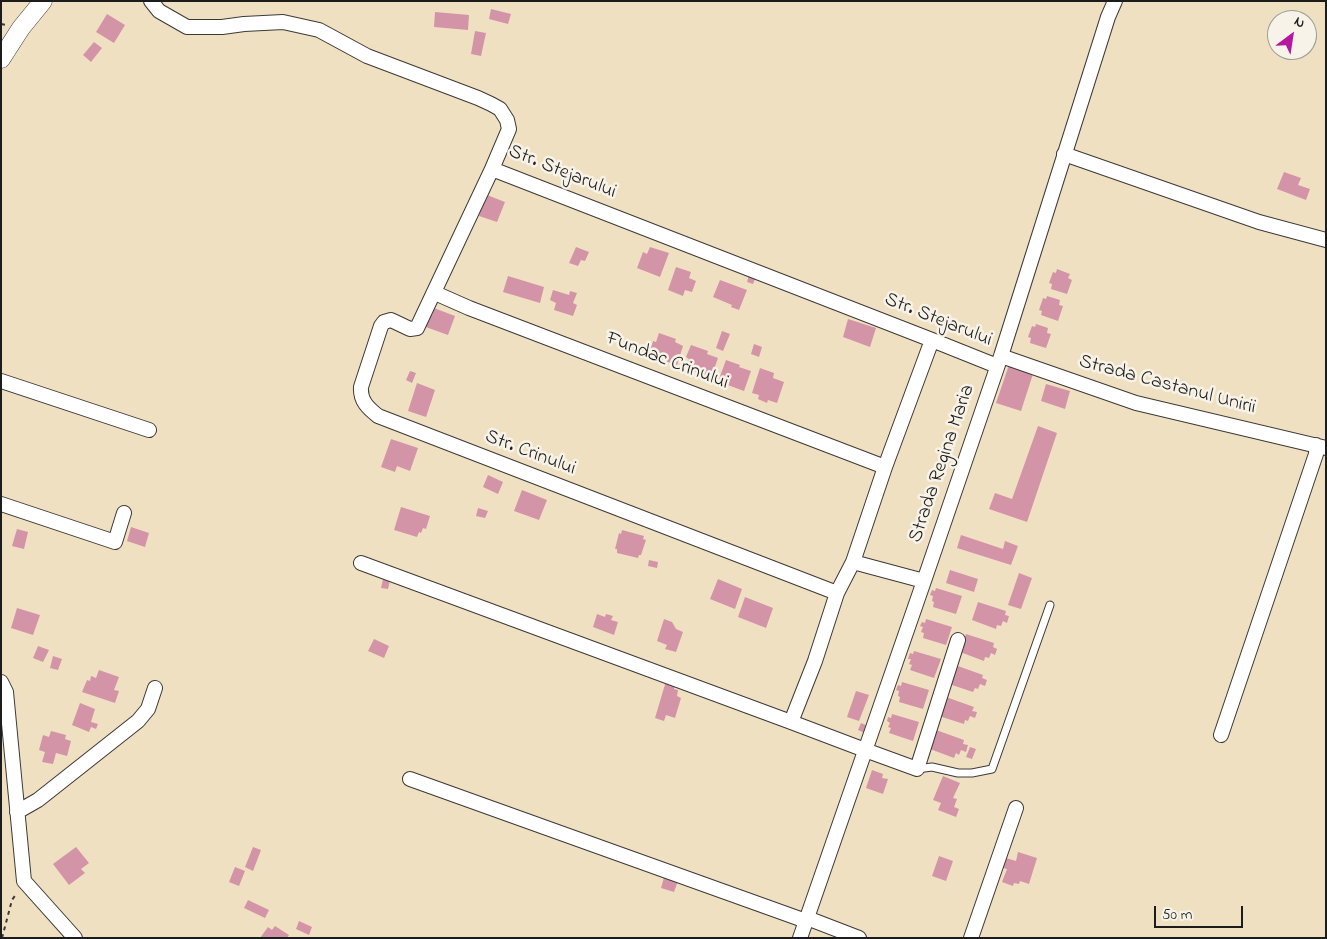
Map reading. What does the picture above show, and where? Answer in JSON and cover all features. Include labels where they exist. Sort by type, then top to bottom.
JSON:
[{"type":"street","points":[[1,59],[21,28],[43,1]]},
{"type":"street","name":"Str. Stejarului","points":[[151,1],[159,11],[187,27],[222,27],[283,22],[319,30],[366,56],[478,98],[500,109],[507,120],[509,129],[492,169],[932,340],[999,361]]},
{"type":"street","name":"Strada Regina Maria","points":[[800,938],[999,361],[1114,1]]},
{"type":"street","points":[[1064,154],[1259,222],[1326,240]]},
{"type":"street","points":[[435,293],[492,169]]},
{"type":"street","name":"Fundac Crinului","points":[[435,293],[469,308],[885,467]]},
{"type":"street","name":"Str. Crinului","points":[[435,293],[417,328],[410,329],[391,320],[384,322],[381,326],[361,388],[361,393],[367,407],[378,416],[837,593]]},
{"type":"street","points":[[792,722],[815,661],[837,593],[853,562],[885,467],[932,340]]},
{"type":"street","name":"Strada Castanul Unirii","points":[[999,361],[1136,403],[1321,447]]},
{"type":"street","points":[[1,381],[149,430]]},
{"type":"street","points":[[1221,735],[1316,454],[1321,447]]},
{"type":"street","points":[[1,504],[115,542],[124,513]]},
{"type":"street","points":[[853,562],[924,582]]},
{"type":"street","points":[[361,563],[917,769],[958,640]]},
{"type":"street","points":[[1,682],[6,692],[24,881],[76,938]]},
{"type":"street","points":[[16,812],[38,800],[138,721],[148,709],[156,688]]},
{"type":"street","points":[[410,779],[858,938]]},
{"type":"street","points":[[971,938],[1016,808]]},
{"type":"lane","points":[[917,769],[932,767],[958,773],[972,773],[992,769],[1050,605]]},
{"type":"path","points":[[2,938],[12,900],[24,881]]},
{"type":"building","points":[[491,9],[511,14],[508,24],[489,19]]},
{"type":"building","points":[[435,12],[469,15],[468,30],[434,27]]},
{"type":"building","points":[[107,14],[125,25],[114,43],[96,32]]},
{"type":"building","points":[[475,31],[486,33],[481,56],[471,54]]},
{"type":"building","points":[[94,42],[102,48],[91,62],[83,55]]},
{"type":"building","points":[[1284,172],[1301,178],[1298,185],[1310,189],[1306,200],[1277,189]]},
{"type":"building","points":[[487,195],[505,202],[497,222],[479,216]]},
{"type":"building","points":[[576,247],[589,252],[585,261],[581,260],[578,266],[569,263]]},
{"type":"building","points":[[650,247],[669,253],[660,277],[637,268],[643,252],[647,254]]},
{"type":"building","points":[[676,267],[691,272],[689,278],[696,281],[692,292],[685,290],[683,296],[668,290]]},
{"type":"building","points":[[1057,269],[1070,274],[1068,278],[1072,280],[1067,294],[1051,289],[1052,284],[1049,283],[1053,272],[1056,273]]},
{"type":"building","points":[[750,272],[757,274],[753,284],[747,282]]},
{"type":"building","points":[[508,276],[544,287],[540,303],[503,292]]},
{"type":"building","points":[[720,280],[747,290],[739,310],[713,297]]},
{"type":"building","points":[[553,290],[569,295],[570,291],[577,293],[573,303],[577,305],[573,316],[554,310],[556,303],[550,300]]},
{"type":"building","points":[[1047,296],[1060,300],[1059,305],[1063,306],[1058,321],[1041,315],[1042,311],[1039,310],[1043,298],[1046,299]]},
{"type":"building","points":[[434,308],[455,316],[448,335],[423,326],[428,313],[432,315]]},
{"type":"building","points":[[848,319],[876,328],[870,347],[843,337]]},
{"type":"building","points":[[1036,324],[1048,328],[1047,333],[1051,334],[1046,348],[1030,343],[1031,338],[1028,337],[1032,326],[1035,327]]},
{"type":"building","points":[[722,331],[730,334],[723,351],[716,348]]},
{"type":"building","points":[[659,333],[676,339],[675,342],[683,346],[677,365],[659,359],[660,356],[655,354],[649,354],[653,341],[656,342]]},
{"type":"building","points":[[754,344],[762,347],[759,357],[751,354]]},
{"type":"building","points":[[691,345],[708,351],[707,354],[718,358],[711,378],[693,371],[694,369],[687,366],[689,359],[686,357]]},
{"type":"building","points":[[726,360],[751,371],[744,391],[725,384],[726,381],[719,379]]},
{"type":"building","points":[[1010,362],[1033,374],[1021,411],[996,403]]},
{"type":"building","points":[[760,368],[774,373],[773,378],[784,382],[777,403],[768,400],[767,403],[758,399],[759,395],[752,393]]},
{"type":"building","points":[[410,371],[416,373],[412,383],[406,380]]},
{"type":"building","points":[[417,383],[435,390],[426,417],[408,411]]},
{"type":"building","points":[[1046,384],[1070,391],[1065,409],[1041,401]]},
{"type":"building","points":[[1038,426],[1057,433],[1027,522],[989,509],[995,493],[1012,499]]},
{"type":"building","points":[[391,439],[418,448],[410,471],[397,466],[395,472],[381,467]]},
{"type":"building","points":[[488,475],[503,482],[498,494],[483,487]]},
{"type":"building","points":[[522,490],[547,500],[539,520],[514,511]]},
{"type":"building","points":[[401,507],[430,516],[426,529],[423,528],[417,537],[394,530]]},
{"type":"building","points":[[478,508],[488,511],[485,518],[476,516]]},
{"type":"building","points":[[131,527],[149,533],[145,547],[127,541]]},
{"type":"building","points":[[17,529],[28,532],[24,549],[12,546]]},
{"type":"building","points":[[622,530],[644,536],[643,539],[646,540],[641,555],[638,558],[617,553],[617,549],[615,549],[619,533],[621,534]]},
{"type":"building","points":[[961,535],[1003,549],[1005,541],[1018,546],[1011,565],[957,548]]},
{"type":"building","points":[[649,560],[658,562],[657,568],[648,566]]},
{"type":"building","points":[[950,570],[978,579],[974,592],[946,583]]},
{"type":"building","points":[[1019,573],[1032,578],[1021,609],[1008,605]]},
{"type":"building","points":[[383,579],[390,580],[388,589],[381,588]]},
{"type":"building","points":[[718,579],[742,589],[735,609],[710,599]]},
{"type":"building","points":[[936,588],[962,596],[956,614],[933,607],[933,596],[930,595],[932,590],[935,591]]},
{"type":"building","points":[[745,597],[773,608],[766,628],[738,617]]},
{"type":"building","points":[[978,602],[1006,611],[1005,615],[1009,616],[1007,623],[1003,621],[1001,626],[997,625],[996,629],[972,620]]},
{"type":"building","points":[[17,608],[40,615],[33,635],[11,628]]},
{"type":"building","points":[[597,614],[605,617],[606,614],[613,616],[611,620],[618,622],[614,635],[593,627]]},
{"type":"building","points":[[664,619],[672,622],[676,629],[683,632],[676,652],[665,649],[667,645],[657,641]]},
{"type":"building","points":[[926,619],[952,627],[946,645],[923,638],[924,633],[921,632],[923,627],[920,626],[922,622],[925,623]]},
{"type":"building","points":[[966,634],[994,643],[993,647],[997,649],[995,655],[991,653],[989,658],[985,657],[984,661],[960,652]]},
{"type":"building","points":[[374,639],[389,646],[384,658],[368,651]]},
{"type":"building","points":[[38,646],[49,650],[43,662],[33,658]]},
{"type":"building","points":[[914,651],[941,659],[934,678],[910,670],[912,665],[909,664],[911,659],[908,659],[910,653],[913,654]]},
{"type":"building","points":[[53,656],[62,659],[58,670],[50,668]]},
{"type":"building","points":[[955,665],[983,675],[982,678],[987,680],[985,686],[980,684],[978,689],[975,688],[973,692],[949,684]]},
{"type":"building","points":[[99,670],[119,677],[114,690],[119,691],[115,703],[82,692],[87,680],[90,681],[91,676],[96,678]]},
{"type":"building","points":[[666,681],[675,684],[674,689],[678,690],[677,696],[681,698],[675,718],[666,715],[664,721],[655,718]]},
{"type":"building","points":[[902,682],[929,690],[923,709],[899,702],[899,691],[896,690],[898,685],[901,686]]},
{"type":"building","points":[[856,691],[869,695],[859,721],[847,717]]},
{"type":"building","points":[[946,697],[974,707],[972,711],[977,712],[975,718],[970,716],[968,721],[965,720],[964,724],[939,716]]},
{"type":"building","points":[[80,703],[95,709],[91,722],[98,724],[96,729],[91,727],[89,732],[72,725]]},
{"type":"building","points":[[892,714],[919,722],[913,741],[889,733],[891,728],[888,727],[890,723],[887,721],[888,717],[891,718]]},
{"type":"building","points":[[861,723],[868,726],[865,733],[858,730]]},
{"type":"building","points":[[936,730],[964,740],[963,744],[968,745],[966,752],[961,750],[959,755],[956,753],[954,758],[930,749]]},
{"type":"building","points":[[51,731],[66,735],[65,739],[71,741],[67,756],[56,753],[53,764],[42,762],[45,752],[39,750],[43,735],[49,737]]},
{"type":"building","points":[[970,747],[976,749],[972,759],[966,757]]},
{"type":"building","points":[[872,770],[883,774],[882,778],[888,779],[883,794],[866,788]]},
{"type":"building","points":[[943,776],[960,783],[953,798],[957,799],[954,807],[959,809],[956,817],[938,810],[941,803],[933,800]]},
{"type":"building","points":[[76,847],[89,863],[81,869],[85,873],[69,885],[53,864]]},
{"type":"building","points":[[253,847],[261,850],[253,871],[245,867]]},
{"type":"building","points":[[1018,852],[1037,858],[1029,884],[1020,881],[1019,884],[1014,883],[1013,886],[1002,882],[1007,869],[1003,868],[1006,858],[1016,861]]},
{"type":"building","points":[[939,856],[953,861],[946,881],[932,876]]},
{"type":"building","points":[[235,867],[245,871],[239,886],[229,882]]},
{"type":"building","points":[[665,874],[679,878],[674,892],[661,888]]},
{"type":"building","points":[[248,900],[269,910],[265,918],[244,908]]},
{"type":"building","points":[[299,921],[312,927],[309,935],[296,929]]},
{"type":"building","points":[[275,926],[289,935],[287,938],[260,938],[268,927],[272,930]]}]
